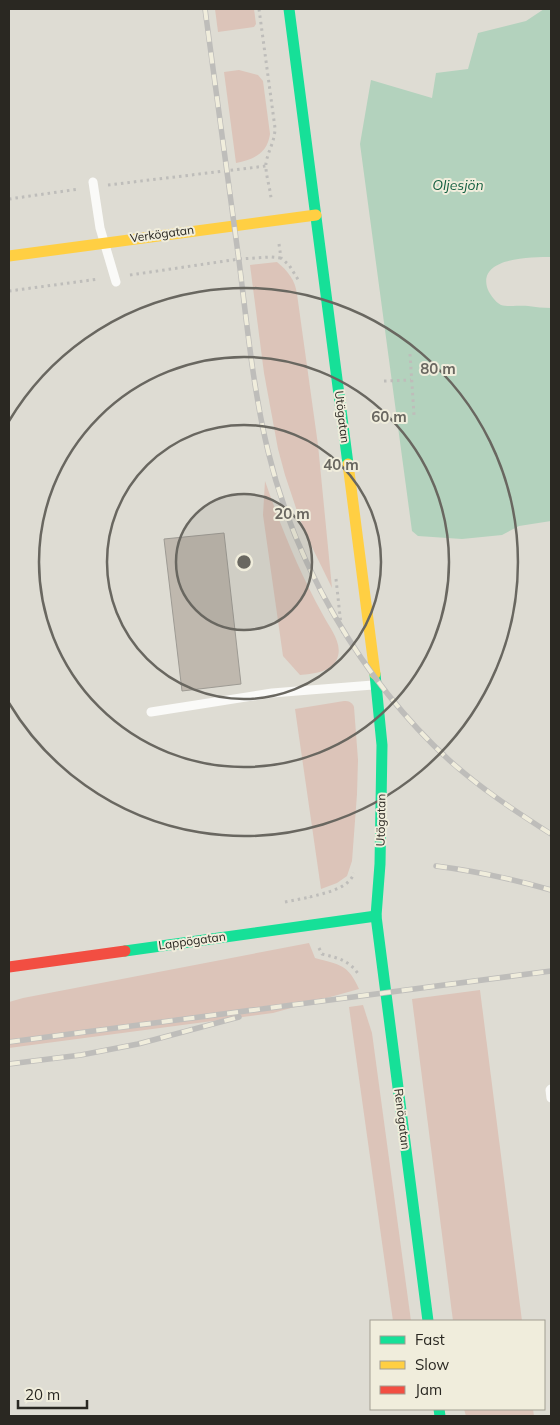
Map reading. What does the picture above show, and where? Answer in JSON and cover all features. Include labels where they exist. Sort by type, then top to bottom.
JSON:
[{"type":"street","name":"Utögatan","points":[[289,9],[376,685],[382,745],[380,864],[376,916]]},
{"type":"street","name":"Verkögatan","points":[[9,256],[316,215]]},
{"type":"street","name":"Lappögatan","points":[[9,967],[376,916]]},
{"type":"street","name":"Renögatan","points":[[376,916],[428,1320]]},
{"type":"lane","points":[[94,185],[100,228],[115,280]]},
{"type":"lane","points":[[150,712],[272,693],[376,685]]},
{"type":"lane","points":[[551,1090],[551,1098]]},
{"type":"path","points":[[259,9],[275,128],[266,166],[281,258]]},
{"type":"path","points":[[9,199],[94,185],[266,166]]},
{"type":"path","points":[[9,292],[115,280],[239,259],[271,257],[281,258],[290,265],[300,283]]},
{"type":"path","points":[[410,354],[414,415]]},
{"type":"path","points":[[384,381],[411,380]]},
{"type":"path","points":[[336,577],[340,625],[345,642]]},
{"type":"path","points":[[281,902],[310,897],[340,888],[352,879],[354,870]]},
{"type":"path","points":[[310,897],[316,942],[322,954],[343,960],[354,967],[360,976]]},
{"type":"shaded area","points":[[215,9],[254,9],[256,24],[254,27],[218,32]]},
{"type":"shaded area","points":[[239,70],[258,75],[263,81],[270,134],[263,151],[248,160],[236,163],[224,72]]},
{"type":"shaded area","points":[[277,262],[295,284],[297,294],[318,445],[332,588],[299,517],[285,475],[278,449],[264,373],[250,265]]},
{"type":"shaded area","points":[[265,481],[298,566],[338,645],[339,651],[336,661],[328,669],[317,673],[300,675],[283,656],[263,515]]},
{"type":"shaded area","points":[[344,701],[350,702],[354,707],[358,760],[352,861],[347,876],[337,883],[321,889],[295,709]]},
{"type":"shaded area","points":[[309,943],[315,958],[331,962],[347,970],[359,989],[273,1013],[9,1048],[9,1002]]},
{"type":"shaded area","points":[[480,990],[522,1320],[453,1320],[412,999]]},
{"type":"shaded area","points":[[363,1005],[372,1033],[411,1320],[393,1320],[349,1007]]},
{"type":"shaded area","points":[[464,1410],[533,1410],[534,1416],[466,1416]]},
{"type":"water","name":"Oljesjön","points":[[544,9],[551,9],[551,257],[532,257],[499,264],[491,270],[487,277],[487,287],[494,299],[501,305],[551,308],[551,521],[519,526],[502,535],[462,539],[418,536],[412,531],[360,144],[371,80],[432,98],[436,73],[468,69],[478,33],[526,21]]},
{"type":"building","points":[[224,533],[241,684],[182,691],[164,539]]},
{"type":"railway","points":[[205,9],[258,404],[280,494],[295,536],[314,578],[336,618],[388,694],[417,728],[449,760],[473,780],[551,834]]},
{"type":"railway","points":[[436,866],[494,876],[551,890]]},
{"type":"railway","points":[[9,1042],[551,971]]},
{"type":"railway","points":[[9,1064],[81,1055],[138,1044],[239,1017]]},
{"type":"traffic: fast","points":[[289,9],[348,464]]},
{"type":"traffic: fast","points":[[375,674],[382,745],[380,864],[376,916],[428,1320]]},
{"type":"traffic: fast","points":[[125,951],[376,916]]},
{"type":"traffic: fast","points":[[439,1410],[440,1416]]},
{"type":"traffic: slow","points":[[9,256],[316,215]]},
{"type":"traffic: slow","points":[[348,464],[375,674]]},
{"type":"traffic: jam","points":[[9,967],[125,951]]}]
